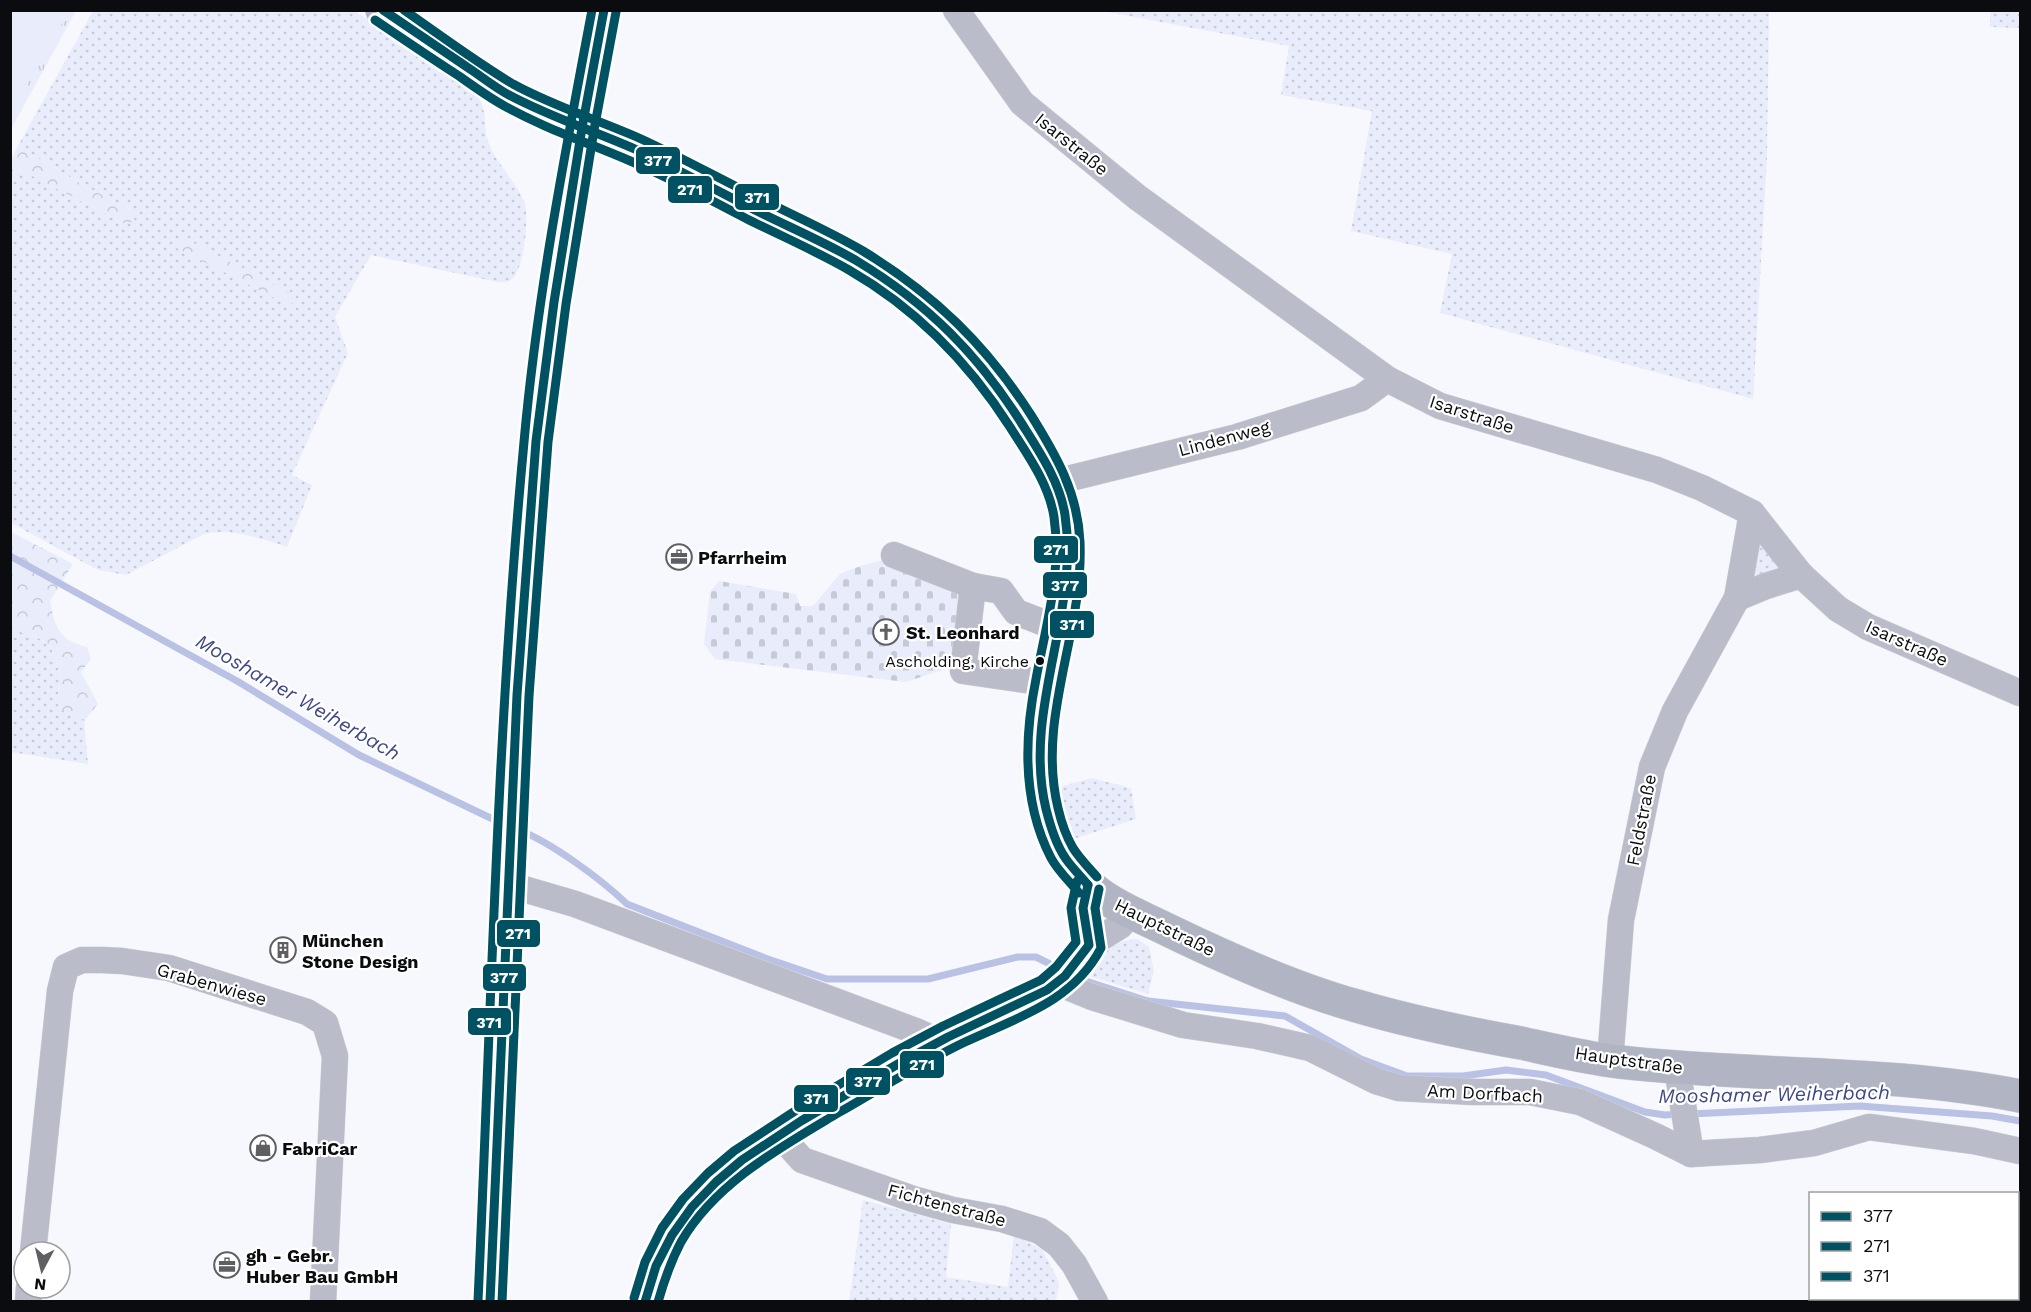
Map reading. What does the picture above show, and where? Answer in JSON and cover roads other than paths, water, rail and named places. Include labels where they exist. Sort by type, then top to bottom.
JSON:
[{"type":"main road","name":"Hauptstraße","points":[[382,10],[507,94],[636,150],[838,250],[896,287],[938,321],[977,361],[1000,389],[1028,430],[1055,482],[1065,512],[1068,568],[1060,629],[1047,683],[1041,723],[1043,797],[1050,826],[1063,855],[1088,885],[1109,900],[1194,943],[1350,1005],[1430,1026],[1610,1060],[1679,1082],[1882,1079],[1990,1090],[2020,1096]]},
{"type":"main road","points":[[490,1302],[513,795],[522,628],[536,441],[554,302],[604,10]]},
{"type":"street","name":"Isarstraße","points":[[956,10],[1022,103],[1137,196],[1387,379],[1440,406],[1656,470],[1702,488],[1752,513],[1801,575],[1838,609],[1868,627],[2020,693]]},
{"type":"street","name":"Lindenweg","points":[[1055,482],[1237,437],[1361,398],[1387,379]]},
{"type":"street","name":"Feldstraße","points":[[1610,1060],[1621,920],[1652,767],[1675,711],[1737,598],[1752,513]]},
{"type":"street","points":[[894,555],[973,586],[1001,591],[1016,612],[1060,629]]},
{"type":"street","points":[[1737,598],[1801,575]]},
{"type":"street","points":[[973,586],[963,671],[1047,683]]},
{"type":"street","points":[[510,885],[575,904],[918,1032],[939,1042]]},
{"type":"street","points":[[1071,967],[1083,921],[1083,898],[1088,885]]},
{"type":"street","points":[[645,1302],[654,1269],[662,1251],[690,1208],[723,1174],[779,1134],[939,1042],[1031,999],[1120,926],[1132,911]]},
{"type":"street","name":"Grabenwiese","points":[[34,1240],[60,991],[66,967],[82,960],[122,961],[160,967],[306,1012],[325,1023],[335,1056],[323,1302]]},
{"type":"street","name":"Am Dorfbach","points":[[1071,967],[1092,997],[1183,1025],[1257,1036],[1310,1048],[1376,1082],[1399,1088],[1530,1092],[1580,1102],[1691,1154],[1760,1150],[1814,1143],[1869,1127],[1974,1141],[2020,1151]]},
{"type":"street","points":[[1679,1082],[1691,1154]]},
{"type":"street","name":"Fichtenstraße","points":[[779,1134],[802,1160],[913,1199],[953,1210],[1002,1219],[1040,1231],[1059,1245],[1074,1264],[1095,1302]]},
{"type":"waterway","name":"Mooshamer Weiherbach","points":[[10,556],[237,681],[359,755],[503,824]]},
{"type":"waterway","name":"Mooshamer Weiherbach","points":[[519,830],[576,862],[627,904],[765,958],[827,979],[928,979],[1018,957],[1036,957],[1062,970]]},
{"type":"waterway","name":"Mooshamer Weiherbach","points":[[1072,974],[1086,981],[1148,1001],[1285,1016],[1361,1059],[1407,1076],[1463,1076],[1506,1070],[1546,1075],[1645,1112],[1665,1115],[1679,1114]]},
{"type":"waterway","name":"Mooshamer Weiherbach","points":[[1690,1114],[1860,1106],[1992,1116],[2020,1121]]},
{"type":"place","name":"Pfarrheim","points":[[679,557]]},
{"type":"place","name":"St. Leonhard","points":[[886,632]]},
{"type":"place","name":"Ascholding, Kirche","points":[[1040,661]]},
{"type":"place","name":"München Stone Design","points":[[283,950]]},
{"type":"place","name":"FabriCar","points":[[263,1148]]},
{"type":"place","name":"gh - Gebr. Huber Bau GmbH","points":[[227,1265]]}]
